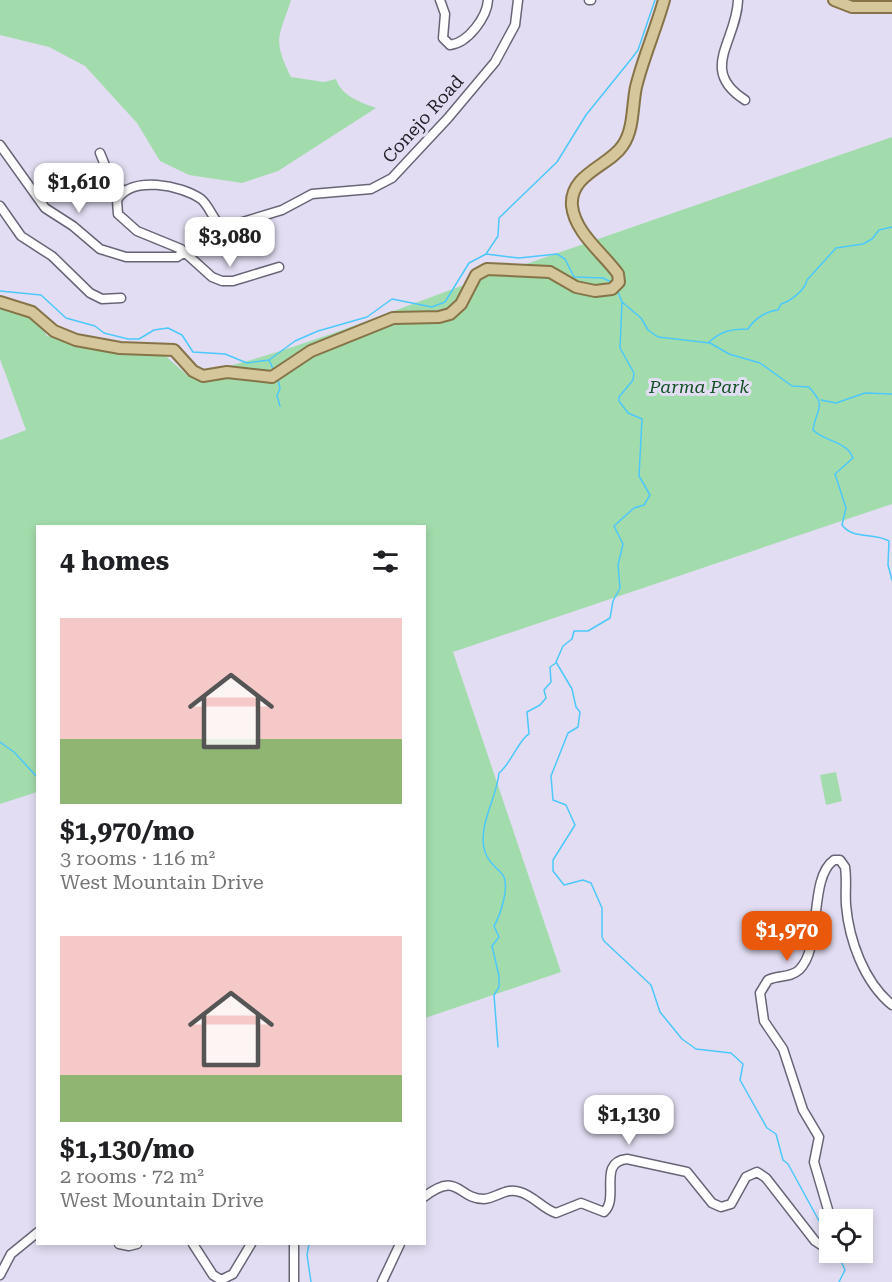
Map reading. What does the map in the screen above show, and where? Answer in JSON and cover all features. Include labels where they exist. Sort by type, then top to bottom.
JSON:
[{"type":"main road","points":[[0,302],[34,312],[53,330],[76,340],[120,348],[174,350],[193,371],[204,376],[231,372],[269,377],[281,374],[311,351],[393,318],[439,317],[450,314],[461,304],[476,275],[487,269],[548,271],[582,289],[600,291],[614,288],[619,282],[618,274],[580,225],[573,210],[572,199],[586,176],[619,151],[626,141],[638,81],[664,0]]},
{"type":"main road","points":[[834,0],[852,7],[892,7]]},
{"type":"street","name":"Conejo Road","points":[[440,0],[445,14],[443,38],[450,45],[457,44],[477,25],[485,13],[488,0]]},
{"type":"street","name":"Conejo Road","points":[[123,191],[154,185],[175,189],[199,198],[208,207],[217,223],[226,227],[282,210],[312,194],[377,187],[392,177],[417,151],[495,62],[515,25],[518,0]]},
{"type":"street","points":[[738,0],[735,24],[722,55],[720,69],[727,86],[745,100]]},
{"type":"street","points":[[0,145],[45,208],[73,226],[100,249],[126,257],[177,258],[185,252]]},
{"type":"street","points":[[100,153],[109,175],[123,191],[116,206],[121,219],[137,231],[185,252],[212,277],[222,281],[233,281],[279,267]]},
{"type":"street","points":[[0,206],[21,236],[52,256],[90,293],[102,299],[121,298]]},
{"type":"street","points":[[828,1209],[814,1164],[819,1137],[803,1110],[783,1049],[766,1027],[760,998],[768,980],[795,973],[807,959],[813,940],[814,910],[826,869],[834,860],[840,860],[844,867],[849,926],[866,972],[881,995],[892,1005]]},
{"type":"street","points":[[426,1196],[439,1187],[449,1185],[481,1198],[506,1191],[520,1191],[556,1213],[580,1203],[604,1212],[610,1201],[611,1170],[618,1161],[627,1159],[687,1172],[712,1203],[721,1207],[730,1204],[746,1177],[757,1172],[766,1178],[819,1244]]},
{"type":"street","points":[[0,1275],[11,1254],[36,1234]]},
{"type":"street","points":[[195,1245],[213,1275],[221,1280],[233,1274],[250,1245]]},
{"type":"street","points":[[294,1245],[294,1282]]},
{"type":"street","points":[[382,1282],[400,1245]]},
{"type":"green space","points":[[0,0],[291,0],[279,38],[279,46],[291,77],[324,82],[336,79],[347,94],[376,108],[278,171],[242,183],[189,175],[160,161],[137,123],[85,66],[49,47],[0,35]]},
{"type":"green space","name":"Parma Park","points":[[892,137],[892,504],[453,652],[561,972],[426,1018],[426,525],[36,525],[36,792],[0,804],[0,440],[26,430],[0,359],[0,308],[35,318],[47,336],[97,347],[160,351],[188,376],[297,346],[475,281],[479,272],[500,273]]},
{"type":"green space","points":[[836,772],[842,801],[826,805],[820,775]]},
{"type":"waterway","points":[[486,254],[498,236],[499,218],[557,162],[586,115],[638,50],[655,0]]},
{"type":"waterway","points":[[708,343],[726,331],[748,329],[762,316],[778,310],[781,304],[801,291],[807,280],[836,248],[863,244],[872,239],[879,230],[892,227]]},
{"type":"waterway","points":[[0,291],[41,295],[66,318],[95,326],[104,333],[128,339],[139,339],[154,330],[168,328],[182,335],[193,352],[225,354],[247,363],[269,360],[295,341],[318,331],[367,317],[392,299],[432,307],[445,302],[469,263],[486,254],[519,258],[557,254],[565,259],[574,277],[603,278],[611,282]]},
{"type":"waterway","points":[[618,292],[622,302],[641,318],[648,330],[658,337],[710,343],[729,354],[760,363],[792,386],[809,387],[819,404],[813,430],[846,448],[853,458],[835,474],[846,508],[842,525],[852,533],[889,541],[888,565],[892,580]]},
{"type":"waterway","points":[[622,302],[620,348],[634,373],[633,380],[619,397],[619,401],[628,413],[642,419],[639,476],[650,495],[644,505],[634,508],[614,526],[623,544],[618,565],[620,588],[613,601],[610,618],[588,631],[574,631],[572,639],[563,646],[556,662],[572,689],[576,707],[580,712],[578,727],[568,733],[551,776],[553,800],[566,805],[575,825],[553,860],[553,871],[564,885],[583,880],[591,883],[602,908],[604,941],[651,985],[660,1012],[682,1039],[696,1049],[731,1053],[743,1064],[740,1080],[767,1128],[776,1134],[783,1160],[788,1164],[819,1221]]},
{"type":"waterway","points":[[269,360],[274,371]]},
{"type":"waterway","points":[[278,380],[280,388],[277,396],[280,406]]},
{"type":"waterway","points":[[821,400],[836,403],[865,393],[892,394]]},
{"type":"waterway","points":[[498,1047],[494,995],[499,987],[499,976],[492,946],[499,937],[494,926],[502,908],[505,885],[502,874],[485,852],[484,829],[499,773],[529,734],[527,712],[540,705],[546,698],[544,690],[551,682],[550,667],[556,663]]},
{"type":"waterway","points":[[0,742],[14,752],[36,776]]},
{"type":"waterway","points":[[309,1245],[307,1255],[311,1282]]},
{"type":"waterway","points":[[839,1282],[845,1270],[842,1263]]}]
